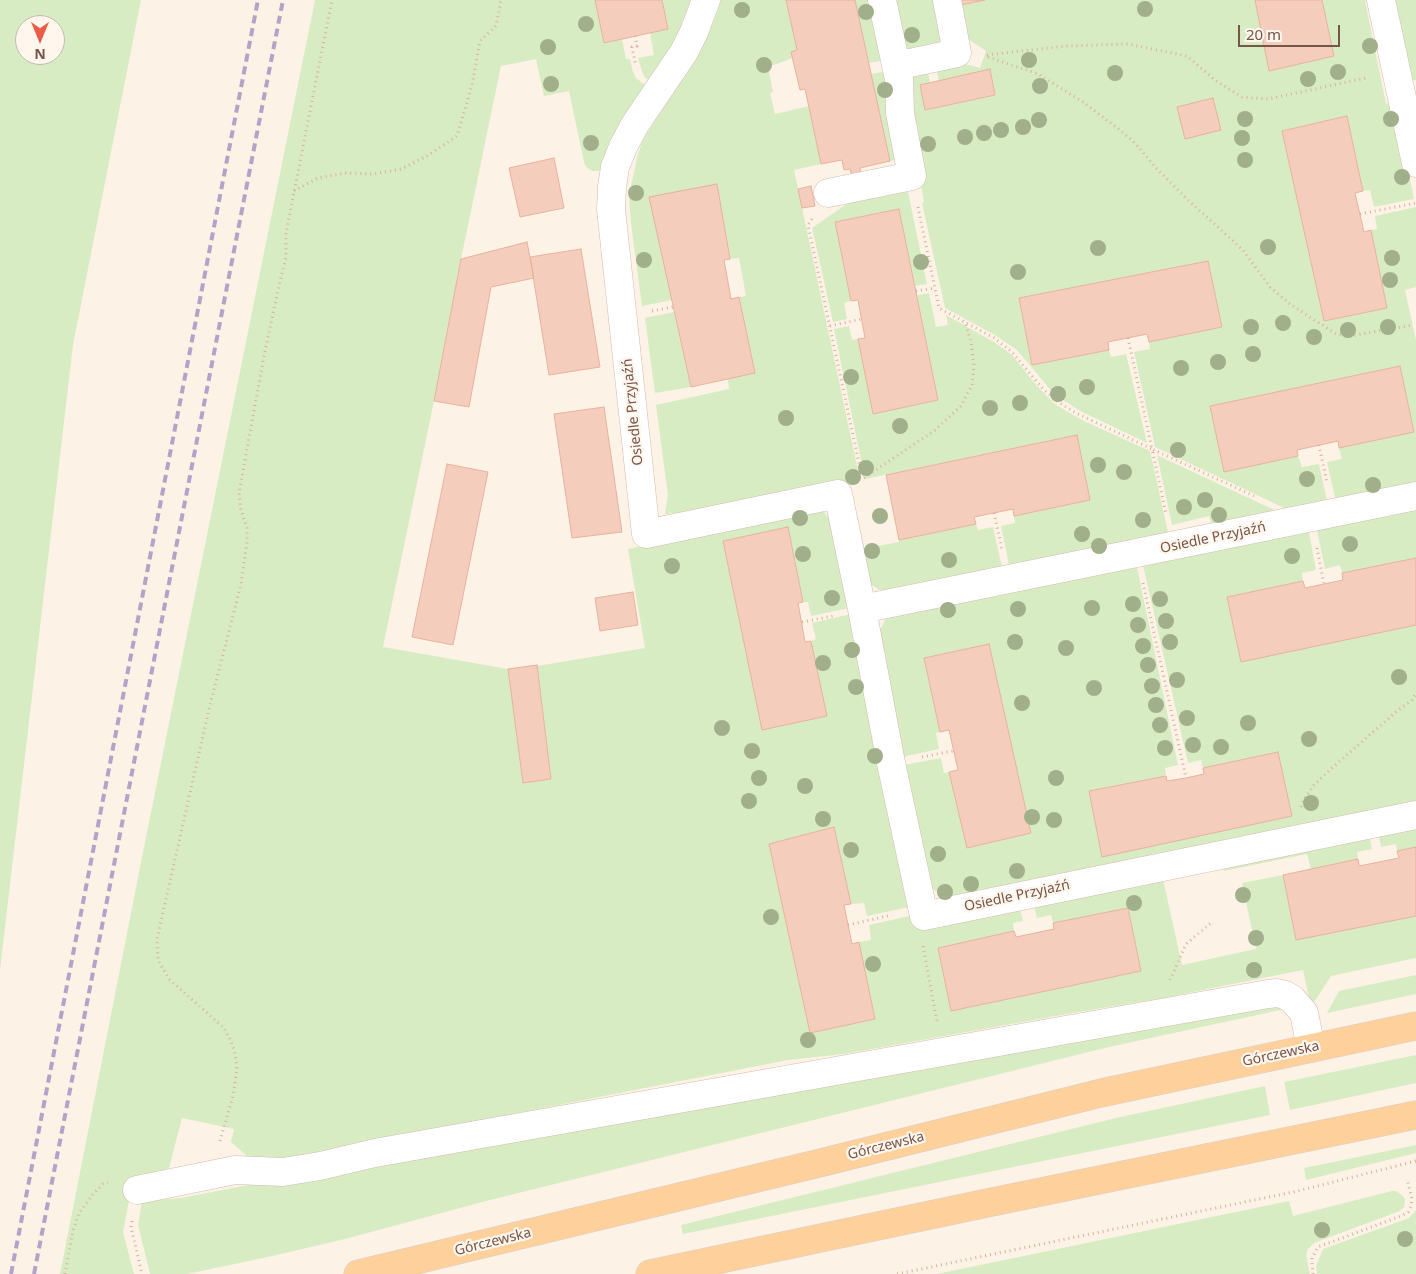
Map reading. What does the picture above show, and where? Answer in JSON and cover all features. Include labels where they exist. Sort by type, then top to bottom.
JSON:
[{"type":"main road","name":"Górczewska","points":[[358,1274],[820,1163],[1101,1093],[1416,1026]]},
{"type":"main road","points":[[650,1274],[1416,1115]]},
{"type":"street","name":"Osiedle Przyjaźń","points":[[706,0],[684,52],[634,126],[623,147],[615,167],[612,187],[611,209],[646,534],[838,494],[891,763],[923,912],[1416,815]]},
{"type":"street","points":[[828,193],[912,176],[900,113],[899,79],[882,0]]},
{"type":"street","points":[[896,66],[958,53],[947,0]]},
{"type":"street","points":[[1382,0],[1416,163]]},
{"type":"street","name":"Osiedle Przyjaźń","points":[[862,609],[1416,496]]},
{"type":"street","points":[[137,1190],[235,1170],[283,1172],[320,1166],[375,1153],[1268,994],[1277,993],[1285,995],[1292,999],[1304,1013],[1311,1048]]},
{"type":"path","points":[[211,1175],[233,1096],[238,1068],[235,1054],[224,1028],[168,979],[158,960],[157,939],[209,709],[241,584],[247,543],[239,493],[266,347],[286,258],[286,233],[332,0]]},
{"type":"path","points":[[294,191],[318,178],[346,173],[374,174],[401,169],[457,136],[472,85],[480,40],[496,26],[501,0]]},
{"type":"path","points":[[1396,71],[1268,99],[1242,97],[1215,80],[1187,56],[1128,44],[1066,46],[984,55],[1038,74],[1083,102],[1120,130],[1136,144],[1156,168],[1188,200],[1243,250],[1270,287],[1290,304],[1336,334],[1350,336],[1413,325]]},
{"type":"path","points":[[912,176],[939,308],[994,338],[1012,351],[1044,389],[1058,402],[1152,449],[1254,496]]},
{"type":"path","points":[[828,193],[808,225],[862,480],[935,430],[961,406],[972,385],[974,367],[971,342],[964,322]]},
{"type":"path","points":[[1360,214],[1416,203]]},
{"type":"path","points":[[916,291],[934,288]]},
{"type":"path","points":[[830,326],[861,319]]},
{"type":"path","points":[[1128,338],[1174,546]]},
{"type":"path","points":[[1319,446],[1324,584]]},
{"type":"path","points":[[1137,554],[1186,778]]},
{"type":"path","points":[[1292,840],[1303,801],[1314,785],[1339,761],[1412,700],[1416,692]]},
{"type":"path","points":[[848,925],[923,912],[921,936],[943,1052]]},
{"type":"path","points":[[1169,1012],[1165,990],[1186,944],[1212,922]]},
{"type":"path","points":[[897,1274],[1298,1191],[1416,1161]]},
{"type":"path","points":[[1313,1274],[1312,1258],[1318,1247],[1408,1212],[1412,1199],[1407,1179]]},
{"type":"path","points":[[65,1274],[73,1231],[79,1213],[94,1193],[103,1184],[115,1182],[128,1183],[137,1190]]},
{"type":"path","points":[[133,1218],[131,1227],[142,1274]]},
{"type":"green space","points":[[0,0],[141,0],[73,345],[0,970]]},
{"type":"green space","points":[[315,0],[595,0],[604,43],[622,39],[626,59],[630,59],[636,78],[649,88],[605,168],[592,171],[586,167],[584,162],[569,91],[544,96],[536,59],[501,66],[383,647],[508,669],[523,783],[551,779],[537,666],[645,648],[628,549],[817,509],[824,512],[832,523],[850,608],[811,616],[808,602],[803,602],[788,527],[723,541],[762,730],[826,716],[811,641],[816,639],[812,623],[851,614],[909,907],[867,916],[864,903],[851,904],[834,827],[769,844],[810,1033],[875,1019],[859,942],[871,940],[869,925],[914,915],[917,928],[1019,906],[1023,921],[1013,923],[1014,931],[938,948],[951,1011],[1141,971],[1128,908],[1053,923],[1051,915],[1037,918],[1033,903],[1162,875],[1182,965],[1256,949],[1242,883],[1283,875],[1296,940],[1416,916],[1416,958],[1331,976],[1315,1001],[1310,1002],[1303,970],[1158,999],[844,1054],[788,1060],[268,1162],[248,1157],[231,1142],[234,1129],[182,1118],[168,1172],[133,1180],[123,1232],[134,1274],[60,1274]]},
{"type":"green space","points":[[662,0],[698,0],[653,82],[645,78],[638,58],[654,55],[650,33],[668,28]]},
{"type":"green space","points":[[721,0],[786,0],[797,50],[793,58],[768,67],[773,92],[770,93],[775,114],[809,106],[821,164],[794,170],[860,480],[683,517],[674,513],[665,514],[668,495],[656,405],[729,389],[728,379],[755,373],[739,297],[746,296],[739,258],[730,259],[717,184],[672,300],[642,306],[629,195],[643,140],[704,42]]},
{"type":"green space","points":[[855,0],[874,0],[886,60],[869,63]]},
{"type":"green space","points":[[893,0],[938,0],[943,41],[938,47],[908,50],[904,45]]},
{"type":"green space","points":[[985,0],[1255,0],[1270,71],[1334,56],[1322,0],[1365,0],[1386,104],[1394,102],[1414,199],[1374,207],[1370,190],[1363,191],[1347,116],[1282,131],[1324,321],[1387,308],[1371,230],[1377,229],[1375,216],[1416,207],[1416,287],[1405,290],[1416,340],[1416,486],[1336,502],[1327,462],[1342,459],[1339,448],[1414,432],[1400,366],[1210,406],[1224,471],[1298,456],[1302,467],[1319,464],[1328,505],[1293,512],[1155,447],[1134,352],[1150,349],[1149,342],[1222,327],[1208,261],[1019,298],[1032,365],[1109,350],[1111,357],[1126,354],[1147,443],[1080,411],[1054,394],[1017,350],[993,334],[945,308],[922,203],[924,202],[908,75],[927,68],[930,83],[920,86],[926,110],[995,95],[990,70],[939,81],[936,67],[959,64],[980,68],[986,51],[962,35],[956,6]]},
{"type":"green space","points":[[1392,0],[1416,0],[1416,80],[1411,81]]},
{"type":"green space","points":[[888,71],[901,158],[890,161],[871,74]]},
{"type":"green space","points":[[907,187],[927,284],[915,286],[899,209],[835,222],[851,301],[844,303],[847,319],[833,322],[812,228],[855,198]]},
{"type":"green space","points":[[929,293],[936,327],[948,325],[946,315],[994,342],[1012,355],[1037,386],[1056,405],[1084,421],[1150,451],[1169,537],[1010,570],[1001,526],[1015,523],[1014,516],[1090,500],[1077,435],[865,479],[834,329],[849,326],[852,340],[858,339],[873,414],[938,400],[917,295]]},
{"type":"green space","points":[[674,312],[691,387],[655,393],[645,318]]},
{"type":"green space","points":[[1157,455],[1283,514],[1212,528],[1209,516],[1172,525]]},
{"type":"green space","points":[[1416,505],[1416,558],[1342,573],[1340,565],[1325,569],[1316,526]]},
{"type":"green space","points":[[976,524],[978,530],[993,527],[1003,572],[886,591],[878,589],[867,582],[862,549]]},
{"type":"green space","points":[[1308,527],[1316,570],[1302,573],[1303,581],[1227,597],[1241,661],[1416,625],[1416,805],[949,897],[941,895],[929,886],[904,765],[941,758],[944,773],[949,772],[967,847],[1031,833],[989,644],[924,658],[940,732],[936,733],[939,749],[902,757],[878,635],[885,620],[891,616],[1136,562],[1178,765],[1165,768],[1166,776],[1089,791],[1102,856],[1291,816],[1278,752],[1203,768],[1201,760],[1188,763],[1142,561]]},
{"type":"green space","points":[[1416,823],[1416,847],[1397,851],[1396,844],[1381,847],[1378,831]]},
{"type":"green space","points":[[1369,833],[1372,849],[1357,852],[1358,859],[1311,869],[1307,854],[1224,871],[1222,863]]},
{"type":"green space","points":[[1416,975],[1416,994],[1327,1013],[1339,991]]},
{"type":"green space","points":[[1277,1004],[1285,1009],[1109,1047],[486,1201],[345,1239],[187,1274],[150,1274],[138,1225],[142,1201],[181,1198]]},
{"type":"green space","points":[[1416,1055],[1416,1083],[1290,1110],[1284,1082]]},
{"type":"green space","points":[[1265,1086],[1270,1115],[683,1234],[681,1225],[1116,1118]]},
{"type":"green space","points":[[1416,1145],[1416,1153],[1306,1180],[1304,1168]]},
{"type":"green space","points":[[1396,1191],[1403,1196],[1405,1200],[1404,1207],[1400,1211],[1314,1243],[1308,1249],[1306,1255],[1310,1274],[937,1274],[1289,1201],[1293,1216]]},
{"type":"green space","points":[[1416,1210],[1416,1274],[1317,1274],[1316,1266],[1323,1249],[1409,1218]]},
{"type":"building","points":[[595,0],[662,0],[668,29],[604,43]]},
{"type":"building","points":[[786,0],[855,0],[890,161],[860,168],[861,174],[852,177],[850,169],[844,170],[842,160],[821,164],[805,89],[800,90],[791,52],[797,50]]},
{"type":"building","points":[[955,0],[985,0],[956,6]]},
{"type":"building","points":[[1255,0],[1322,0],[1334,56],[1269,71]]},
{"type":"building","points":[[990,69],[995,95],[925,110],[920,85]]},
{"type":"building","points":[[1213,98],[1221,130],[1185,139],[1177,107]]},
{"type":"building","points":[[1347,116],[1363,191],[1355,193],[1364,232],[1371,230],[1387,308],[1324,321],[1282,131]]},
{"type":"building","points":[[554,158],[564,208],[520,217],[509,168]]},
{"type":"building","points":[[717,184],[730,259],[724,260],[731,299],[739,297],[755,373],[691,387],[649,197]]},
{"type":"building","points":[[811,186],[815,206],[802,208],[798,189]]},
{"type":"building","points":[[899,209],[938,400],[873,414],[858,339],[865,338],[858,300],[851,301],[835,222]]},
{"type":"building","points":[[527,242],[534,278],[491,287],[469,407],[434,401],[461,259]]},
{"type":"building","points":[[581,249],[600,367],[549,375],[530,257]]},
{"type":"building","points":[[1208,261],[1222,327],[1149,342],[1147,334],[1108,342],[1109,350],[1032,365],[1019,298]]},
{"type":"building","points":[[1400,366],[1414,432],[1339,448],[1338,441],[1297,450],[1298,456],[1224,472],[1210,406]]},
{"type":"building","points":[[604,407],[622,532],[572,538],[554,414]]},
{"type":"building","points":[[1077,435],[1090,500],[1014,516],[1013,509],[974,517],[976,524],[899,540],[886,475]]},
{"type":"building","points":[[447,464],[488,472],[453,645],[412,637]]},
{"type":"building","points":[[788,527],[803,602],[798,603],[805,642],[811,641],[827,716],[762,730],[723,541]]},
{"type":"building","points":[[1416,558],[1416,625],[1241,662],[1227,597],[1303,581],[1305,588],[1343,580],[1342,573]]},
{"type":"building","points":[[633,592],[638,625],[600,631],[595,598]]},
{"type":"building","points":[[989,644],[1031,833],[967,848],[949,772],[958,770],[949,730],[940,732],[924,658]]},
{"type":"building","points":[[537,665],[551,779],[523,783],[508,669]]},
{"type":"building","points":[[1278,752],[1292,816],[1102,857],[1089,791],[1166,776],[1167,781],[1186,778],[1204,774],[1203,768]]},
{"type":"building","points":[[834,827],[851,904],[844,905],[852,944],[859,942],[875,1019],[810,1033],[769,844]]},
{"type":"building","points":[[1416,847],[1416,916],[1296,940],[1283,875],[1358,859],[1359,866],[1399,858],[1397,851]]},
{"type":"building","points":[[1128,908],[1141,971],[951,1011],[938,948],[1014,931],[1016,937],[1054,929],[1053,923]]},
{"type":"railway","points":[[11,1274],[258,0]]},
{"type":"railway","points":[[34,1274],[283,0]]}]
